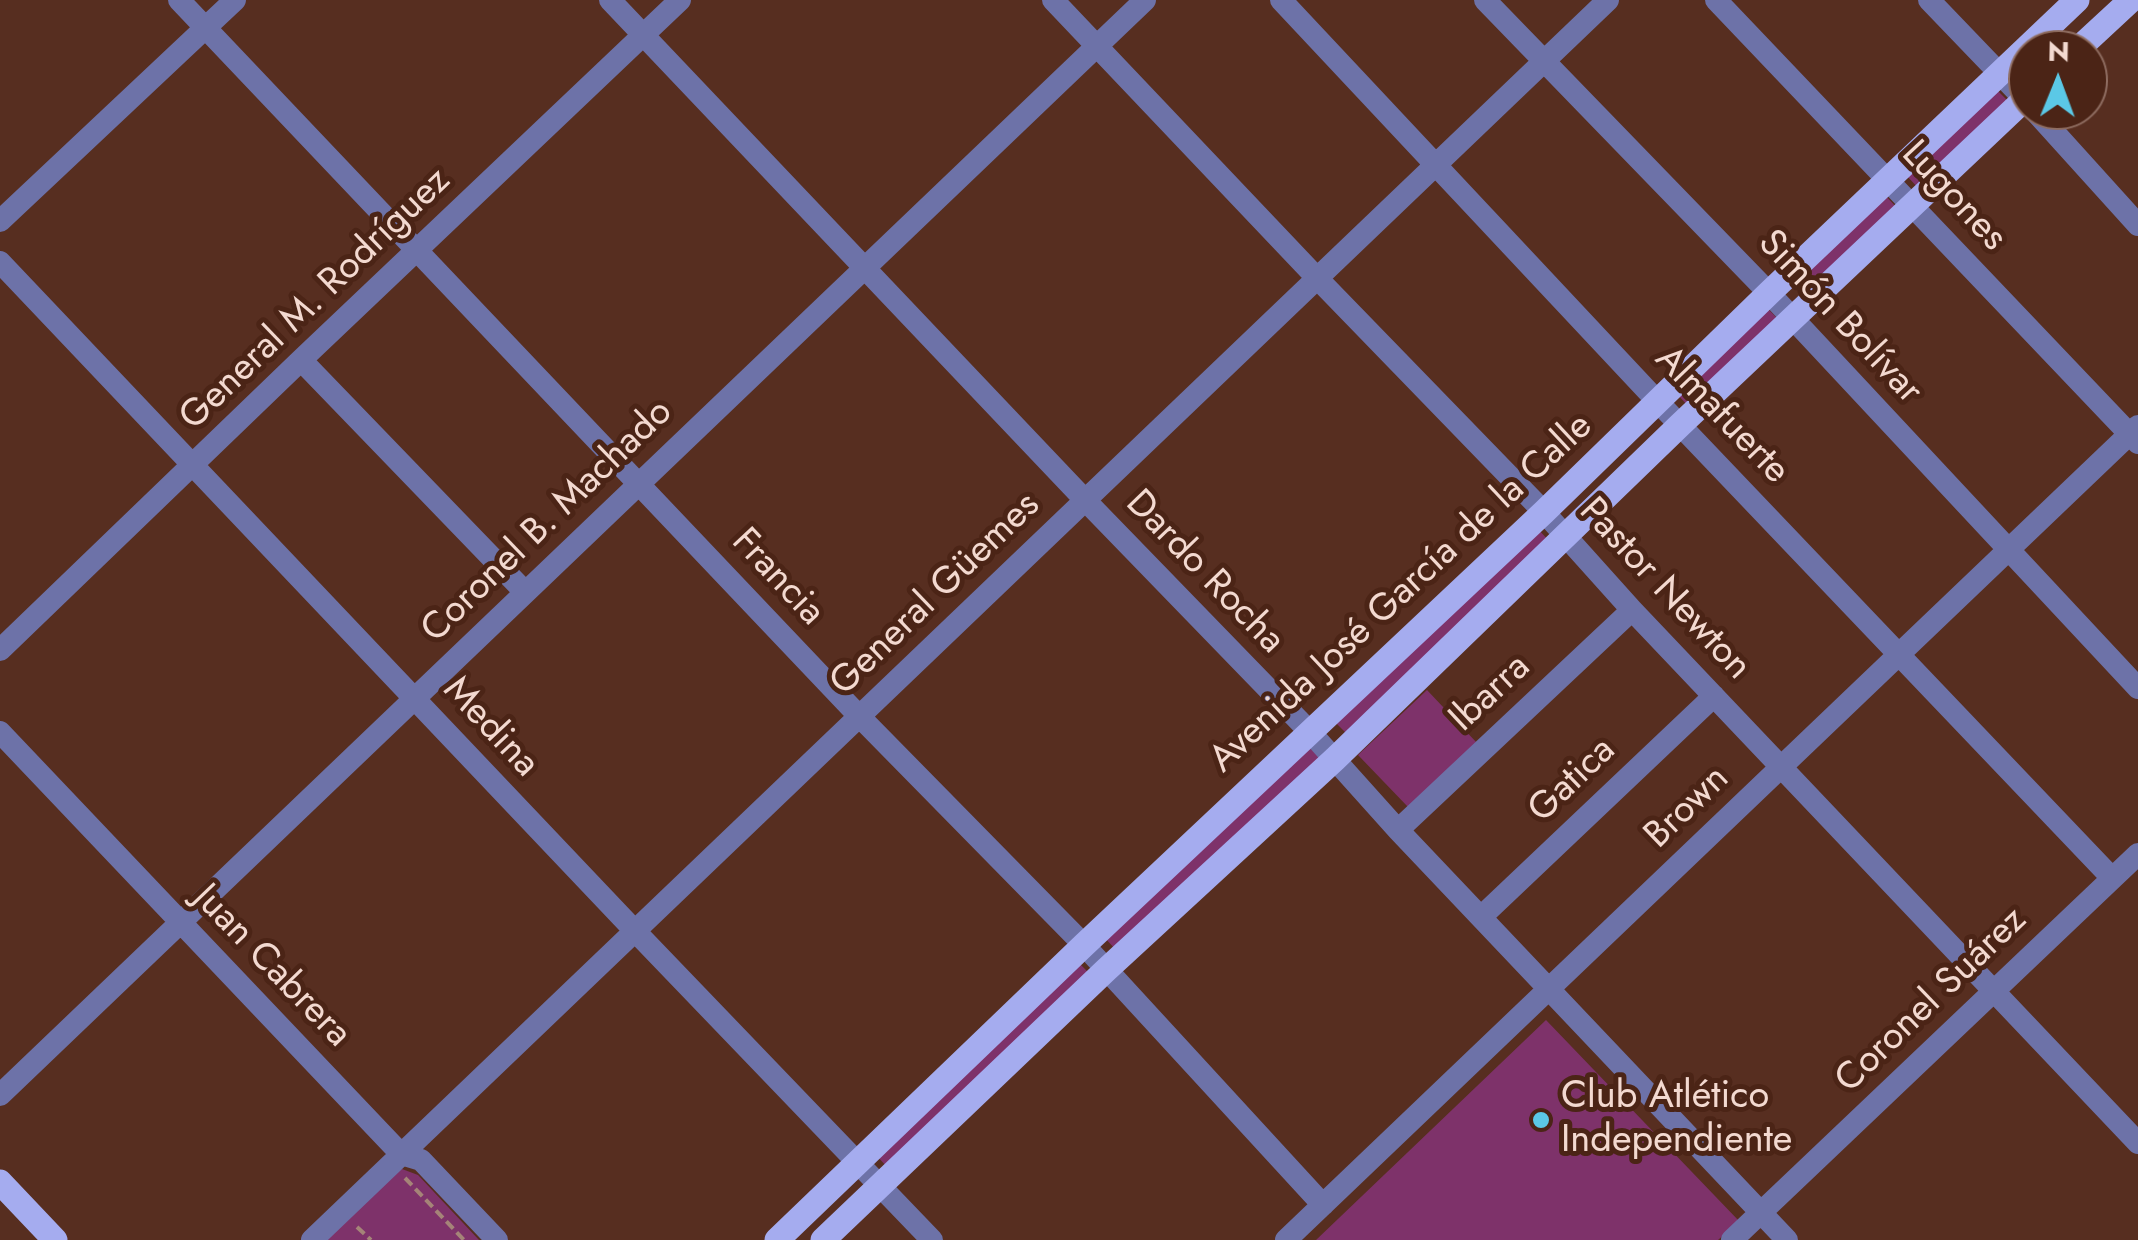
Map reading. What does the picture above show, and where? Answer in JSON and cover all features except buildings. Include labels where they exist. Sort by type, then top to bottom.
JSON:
[{"type":"main road","name":"Avenida José García de la Calle","points":[[776,1240],[2077,0]]},
{"type":"main road","points":[[2099,30],[2131,0]]},
{"type":"main road","name":"Avenida José García de la Calle","points":[[823,1240],[1106,970],[1335,759],[1792,318],[2008,121]]},
{"type":"main road","points":[[0,1182],[55,1240]]},
{"type":"street","name":"Francia","points":[[179,0],[860,716],[1084,944],[1323,1205]]},
{"type":"street","points":[[0,221],[235,0]]},
{"type":"street","name":"Dardo Rocha","points":[[610,0],[1335,759],[1787,1240]]},
{"type":"street","name":"General M. Rodríguez","points":[[0,650],[680,0]]},
{"type":"street","name":"Pastor Newton","points":[[1053,0],[1567,536],[1632,610],[2138,1143]]},
{"type":"street","name":"Coronel B. Machado","points":[[0,1095],[1145,0]]},
{"type":"street","name":"Almafuerte","points":[[1281,0],[2112,878]]},
{"type":"street","name":"Simón Bolívar","points":[[1485,0],[1769,293],[2138,688]]},
{"type":"street","name":"General Güemes","points":[[312,1240],[1608,0]]},
{"type":"street","name":"Lugones","points":[[1716,0],[2135,434]]},
{"type":"street","points":[[1929,0],[2008,81]]},
{"type":"street","points":[[2054,130],[2137,222]]},
{"type":"street","name":"Medina","points":[[0,262],[932,1240]]},
{"type":"street","points":[[301,360],[525,592]]},
{"type":"street","name":"Brown","points":[[1286,1240],[2008,550],[2135,434]]},
{"type":"street","name":"Ibarra","points":[[1398,830],[1632,610]]},
{"type":"street","name":"Gatica","points":[[1481,917],[1714,696]]},
{"type":"street","name":"Juan Cabrera","points":[[0,732],[396,1159],[421,1160],[496,1240]]},
{"type":"street","name":"Coronel Suárez","points":[[1732,1240],[2138,854]]},
{"type":"path","points":[[396,1159],[463,1240]]},
{"type":"path","points":[[357,1227],[371,1240]]},
{"type":"shaded area","points":[[1997,90],[2008,101],[1919,189],[1907,176]]},
{"type":"shaded area","points":[[1885,195],[1897,208],[1807,294],[1795,281]]},
{"type":"shaded area","points":[[1767,308],[1779,320],[1689,407],[1677,394]]},
{"type":"shaded area","points":[[1538,529],[1550,542],[1346,733],[1334,721]]},
{"type":"shaded area","points":[[1427,690],[1477,743],[1408,807],[1358,755]]},
{"type":"shaded area","points":[[1308,746],[1320,758],[1116,950],[1104,937]]},
{"type":"shaded area","points":[[1077,961],[1089,973],[888,1168],[876,1155]]},
{"type":"shaded area","name":"Club Atlético Independiente","points":[[1546,1020],[1739,1221],[1718,1240],[1316,1240]]},
{"type":"shaded area","points":[[402,1169],[418,1175],[479,1240],[326,1240]]},
{"type":"place","name":"Club Atlético Independiente","points":[[1541,1120]]}]
